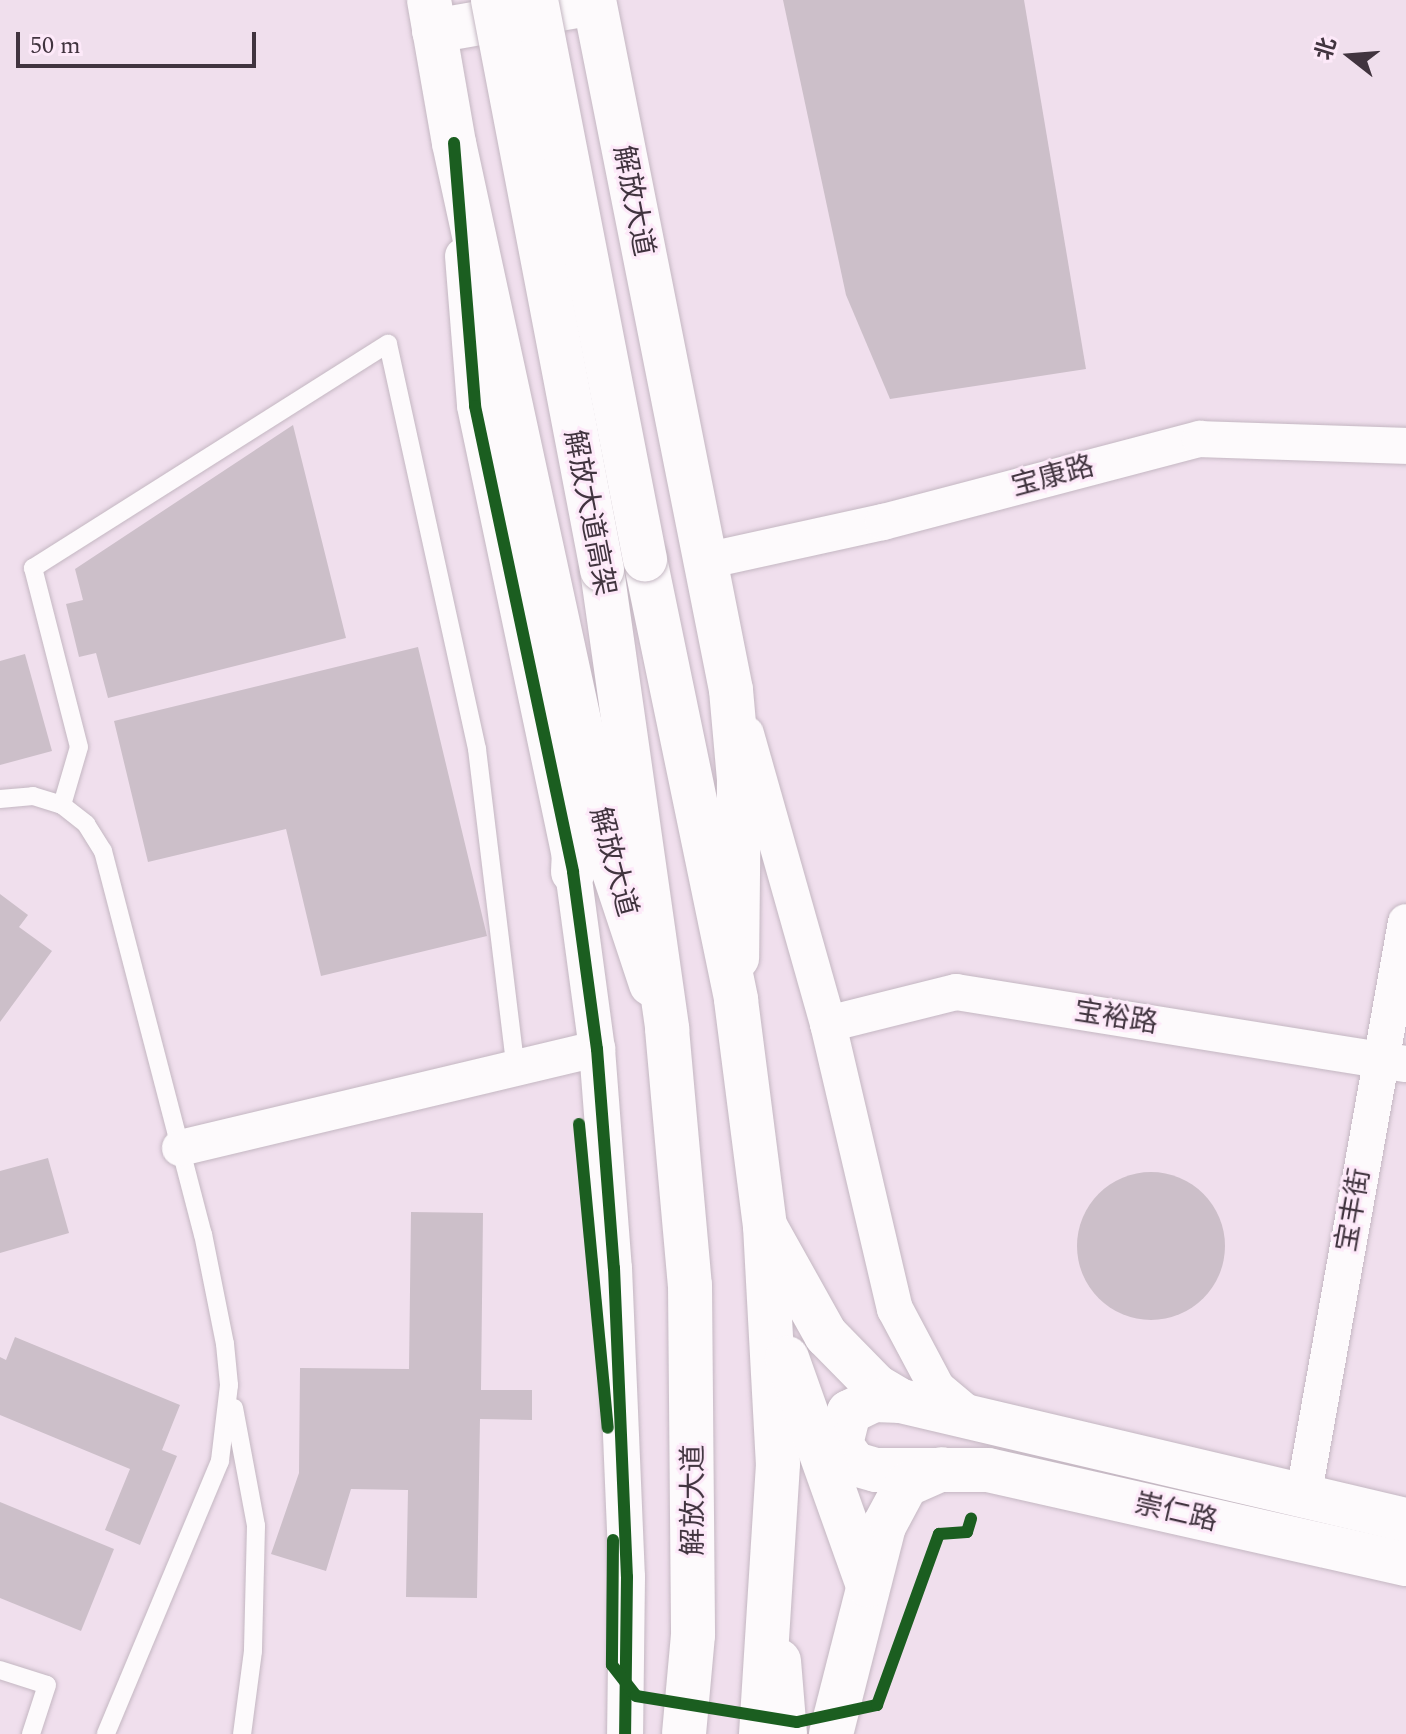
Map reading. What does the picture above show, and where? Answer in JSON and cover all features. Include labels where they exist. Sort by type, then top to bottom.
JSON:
[{"type":"main road","name":"解放大道高架","points":[[493,0],[602,570],[667,1029]]},
{"type":"main road","name":"解放大道高架","points":[[536,0],[645,559],[736,1000]]},
{"type":"main road","points":[[432,15],[594,2]]},
{"type":"main road","name":"解放大道","points":[[594,2],[731,690],[739,779],[736,1000],[765,1226],[778,1464],[773,1593],[761,1734]]},
{"type":"main road","name":"解放大道","points":[[432,15],[454,143],[580,725],[623,909],[667,1029],[693,1380],[693,1635],[684,1734]]},
{"type":"main road","points":[[573,872],[580,725]]},
{"type":"main road","points":[[765,1226],[826,1335],[876,1386],[901,1401]]},
{"type":"main road","points":[[770,1300],[868,1585]]},
{"type":"main road","name":"崇仁路","points":[[1406,1520],[979,1423],[901,1401],[874,1400],[849,1412],[840,1436],[844,1453],[876,1470],[946,1467],[988,1470],[1406,1564]]},
{"type":"main road","points":[[831,1734],[868,1585],[896,1497],[913,1479],[946,1467]]},
{"type":"main road","name":"解放大道","points":[[773,1593],[785,1734]]},
{"type":"street","points":[[454,143],[475,406],[573,872],[597,1049],[616,1299],[627,1577],[625,1734]]},
{"type":"street","name":"宝康路","points":[[705,561],[883,522],[1200,439],[1406,446]]},
{"type":"street","points":[[731,690],[828,1024],[895,1309],[937,1388],[979,1423]]},
{"type":"street","name":"宝丰街","points":[[1303,1498],[1393,1062],[1406,922]]},
{"type":"street","name":"宝裕路","points":[[828,1024],[956,992],[1393,1062]]},
{"type":"street","points":[[180,1148],[597,1049]]},
{"type":"lane","points":[[62,805],[79,747],[33,568],[388,344],[477,749],[516,1069]]},
{"type":"lane","points":[[0,799],[33,796],[62,805],[86,824],[103,851],[206,1246],[256,1526],[253,1651],[242,1734]]},
{"type":"lane","points":[[106,1734],[206,1504],[220,1461],[229,1385]]},
{"type":"lane","points":[[0,1670],[47,1685],[31,1734]]},
{"type":"building","points":[[783,0],[1024,0],[1086,369],[890,399],[846,295]]},
{"type":"building","points":[[293,425],[346,638],[108,698],[96,653],[79,657],[66,604],[83,600],[75,569]]},
{"type":"building","points":[[418,647],[487,936],[321,976],[286,829],[148,862],[114,721]]},
{"type":"building","points":[[25,654],[52,751],[0,765],[0,661]]},
{"type":"building","points":[[0,894],[28,915],[19,927],[52,951],[0,1022]]},
{"type":"building","points":[[48,1158],[69,1233],[0,1253],[0,1171]]},
{"type":"building","points":[[1151,1172],[1179,1178],[1203,1194],[1219,1218],[1225,1246],[1219,1274],[1203,1298],[1179,1314],[1151,1320],[1123,1314],[1099,1298],[1083,1274],[1077,1246],[1083,1218],[1099,1194],[1123,1178]]},
{"type":"building","points":[[411,1212],[483,1213],[481,1390],[532,1390],[532,1420],[480,1419],[477,1598],[406,1597],[408,1490],[351,1489],[326,1571],[271,1554],[299,1473],[300,1368],[409,1369]]},
{"type":"building","points":[[15,1337],[180,1405],[162,1450],[177,1456],[140,1545],[105,1530],[130,1469],[0,1415],[0,1357],[6,1360]]},
{"type":"building","points":[[0,1502],[114,1549],[81,1631],[0,1598]]},
{"type":"cycle path","points":[[454,143],[475,406],[573,872],[597,1049],[614,1268],[627,1577],[625,1734]]},
{"type":"cycle path","points":[[579,1124],[608,1428]]},
{"type":"cycle path","points":[[613,1540],[612,1665],[636,1696],[797,1722],[877,1705],[939,1534],[967,1532],[971,1519]]}]
